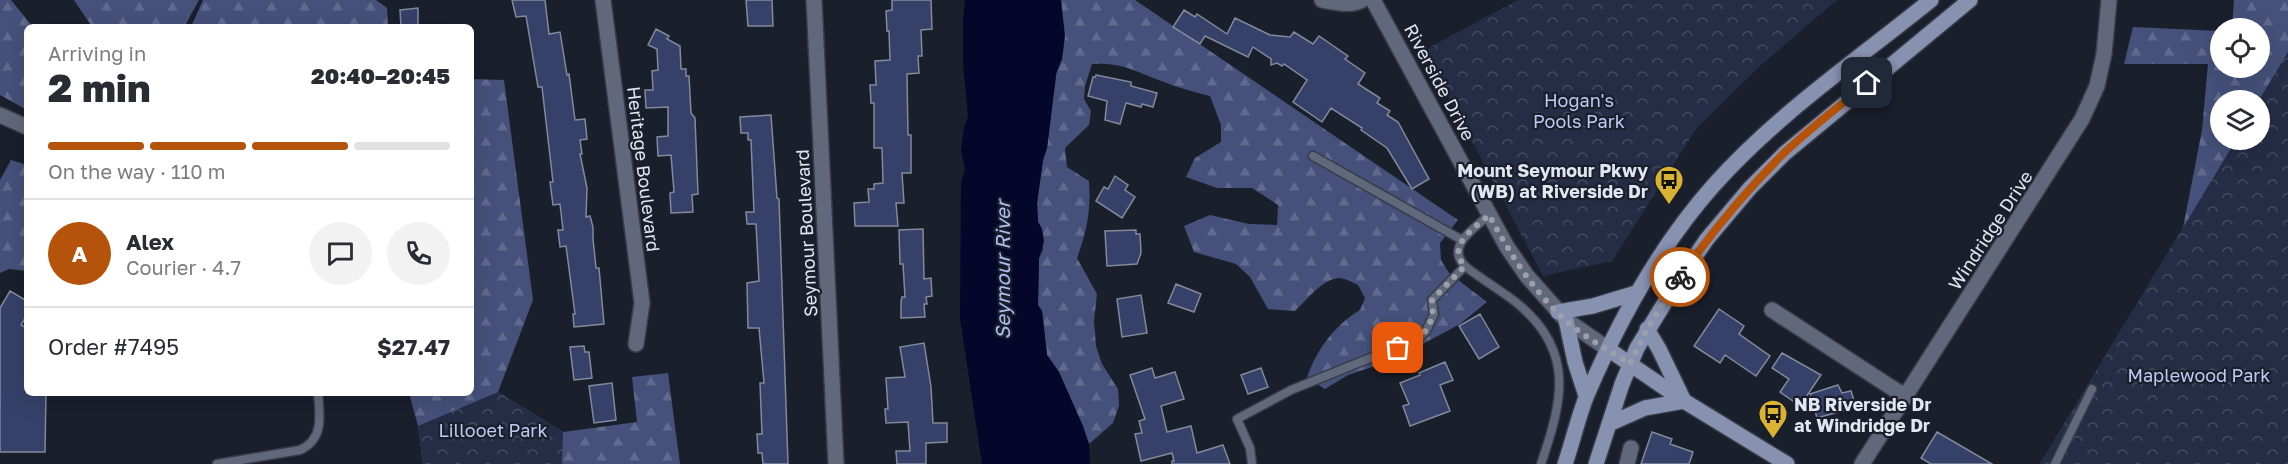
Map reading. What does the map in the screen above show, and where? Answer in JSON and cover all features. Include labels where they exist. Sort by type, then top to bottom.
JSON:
[{"type":"main road","points":[[1566,464],[1586,396],[1608,349],[1636,293],[1682,224],[1714,185],[1754,144],[1930,0]]},
{"type":"main road","points":[[1596,464],[1630,364],[1647,329],[1707,239],[1750,188],[1785,153],[1970,0]]},
{"type":"main road","points":[[1586,396],[1562,316],[1636,293]]},
{"type":"main road","points":[[1609,424],[1644,408],[1683,400],[1647,329]]},
{"type":"main road","name":"Riverside Drive","points":[[1608,349],[1683,400],[1787,464]]},
{"type":"street","name":"Heritage Boulevard","points":[[603,0],[642,303],[636,344]]},
{"type":"street","name":"Seymour Boulevard","points":[[814,0],[836,464]]},
{"type":"street","points":[[1322,0],[1338,3],[1358,3],[1362,0]]},
{"type":"street","name":"Riverside Drive","points":[[1373,0],[1484,219],[1527,276],[1562,316],[1608,349]]},
{"type":"street","name":"Windridge Drive","points":[[1862,464],[2082,119],[2097,86],[2104,54],[2109,0]]},
{"type":"street","points":[[0,115],[24,126]]},
{"type":"street","points":[[1772,310],[1906,397]]},
{"type":"street","points":[[1627,464],[1631,448]]},
{"type":"lane","points":[[1313,156],[1462,240]]},
{"type":"lane","points":[[1484,219],[1462,240],[1458,254],[1460,261],[1525,311],[1553,349],[1560,382],[1559,403],[1556,421],[1541,464]]},
{"type":"lane","points":[[1252,464],[1250,448],[1237,419],[1291,390],[1385,352],[1411,345],[1426,331],[1434,314],[1432,300],[1465,266]]},
{"type":"lane","points":[[2055,464],[2091,389]]},
{"type":"lane","points":[[217,464],[300,450],[315,439],[320,422],[318,396]]},
{"type":"green space","points":[[0,0],[11,0],[31,24],[24,24],[24,108],[0,95]]},
{"type":"green space","points":[[74,0],[199,0],[186,24],[90,24]]},
{"type":"green space","points":[[203,0],[376,0],[387,8],[388,24],[192,24]]},
{"type":"green space","points":[[1061,0],[1135,0],[1458,220],[1440,243],[1441,260],[1449,273],[1487,302],[1460,324],[1393,360],[1348,375],[1325,389],[1307,378],[1321,348],[1328,339],[1342,323],[1360,310],[1365,298],[1358,285],[1344,279],[1333,279],[1321,286],[1295,311],[1268,309],[1250,277],[1236,264],[1194,252],[1184,226],[1210,215],[1249,224],[1277,225],[1278,205],[1252,188],[1217,188],[1186,177],[1195,158],[1221,142],[1221,125],[1210,96],[1121,66],[1092,64],[1085,86],[1084,99],[1091,111],[1089,125],[1065,148],[1067,167],[1089,181],[1088,220],[1077,258],[1097,294],[1094,321],[1096,346],[1102,364],[1118,389],[1119,406],[1113,423],[1089,444],[1059,372],[1047,355],[1042,311],[1038,305],[1039,258],[1043,250],[1037,203],[1055,85],[1062,25]]},
{"type":"green space","name":"Hogan's Pools Park","points":[[1518,0],[1837,0],[1760,66],[1696,129],[1612,261],[1543,276],[1426,54],[1430,47]]},
{"type":"green space","name":"Maplewood Park","points":[[2234,0],[2288,0],[2288,464],[2040,464],[2183,228],[2202,130],[2208,64],[2124,64],[2133,27],[2210,31],[2210,78],[2270,78],[2270,18],[2233,18]]},
{"type":"green space","name":"Maplewood Park","points":[[2288,52],[2288,464],[2040,464],[2230,150],[2270,150],[2270,90],[2265,90]]},
{"type":"green space","points":[[474,79],[504,80],[533,300],[498,392],[563,432],[637,422],[632,377],[668,373],[680,464],[423,464],[418,426],[410,396],[474,396]]},
{"type":"green space","points":[[11,160],[24,164],[24,271],[9,269],[0,273],[0,180]]},
{"type":"green space","name":"Lillooet Park","points":[[498,392],[563,432],[562,464],[423,464],[418,426]]},
{"type":"water","name":"Seymour River","points":[[965,0],[1061,0],[1065,36],[1062,59],[1056,74],[1047,148],[1037,203],[1038,222],[1044,241],[1039,258],[1038,305],[1042,311],[1047,355],[1059,372],[1083,426],[1089,444],[1090,464],[982,464],[960,318],[961,183],[965,169],[961,150],[968,117],[963,62]]},
{"type":"building","points":[[512,0],[545,0],[549,34],[560,32],[567,75],[569,74],[575,120],[585,119],[587,139],[580,140],[582,154],[580,154],[587,188],[586,217],[590,216],[593,227],[596,268],[599,268],[604,324],[574,327],[573,314],[575,314],[566,246],[560,247],[558,230],[563,230],[560,204],[553,205],[550,182],[553,182],[542,87],[538,87],[526,16],[516,17]]},
{"type":"building","points":[[746,0],[772,0],[773,26],[748,26]]},
{"type":"building","points":[[892,0],[931,0],[932,29],[921,30],[922,56],[918,56],[919,73],[907,74],[911,173],[902,173],[904,203],[896,203],[898,226],[855,226],[854,203],[869,202],[868,189],[874,189],[874,184],[883,183],[882,148],[874,148],[874,103],[871,103],[870,85],[876,85],[875,61],[890,60],[886,11],[892,10]]},
{"type":"building","points":[[418,8],[418,24],[401,24],[400,10]]},
{"type":"building","points":[[1184,10],[1195,17],[1197,14],[1227,34],[1235,18],[1270,35],[1290,37],[1294,32],[1313,44],[1319,36],[1348,56],[1345,59],[1365,73],[1358,84],[1380,98],[1377,103],[1390,111],[1387,115],[1398,122],[1429,179],[1412,189],[1387,148],[1361,130],[1362,128],[1331,108],[1322,122],[1293,102],[1307,80],[1284,64],[1282,66],[1277,63],[1271,65],[1271,59],[1253,47],[1248,57],[1205,36],[1200,44],[1173,27]]},
{"type":"building","points":[[656,29],[669,36],[667,39],[680,46],[681,69],[686,69],[686,76],[689,76],[691,113],[695,118],[698,194],[692,195],[693,212],[671,213],[670,193],[674,192],[671,155],[658,156],[657,137],[668,136],[668,107],[646,108],[645,90],[653,90],[652,71],[658,70],[657,49],[648,45]]},
{"type":"building","points":[[1096,75],[1131,82],[1131,86],[1157,93],[1153,107],[1126,103],[1120,124],[1105,120],[1107,101],[1088,96],[1093,77]]},
{"type":"building","points":[[771,115],[777,198],[779,199],[788,464],[763,464],[762,453],[758,453],[757,434],[762,434],[760,383],[764,383],[759,328],[748,328],[747,283],[759,281],[756,224],[747,224],[746,212],[754,212],[751,140],[748,140],[748,133],[741,133],[740,117]]},
{"type":"building","points":[[1115,176],[1128,185],[1125,190],[1135,197],[1122,218],[1096,201],[1104,187],[1108,189]]},
{"type":"building","points":[[923,229],[924,279],[931,278],[932,296],[926,297],[925,317],[901,318],[901,302],[902,297],[905,297],[903,264],[900,264],[899,230]]},
{"type":"building","points":[[1136,230],[1136,234],[1140,234],[1141,253],[1137,264],[1107,266],[1105,231]]},
{"type":"building","points":[[1176,284],[1201,294],[1194,312],[1168,303]]},
{"type":"building","points":[[10,291],[24,299],[24,320],[21,325],[24,326],[24,396],[46,396],[45,452],[0,452],[0,308]]},
{"type":"building","points":[[1141,295],[1147,333],[1122,337],[1117,299]]},
{"type":"building","points":[[1719,309],[1744,326],[1739,334],[1770,356],[1756,376],[1725,355],[1720,363],[1694,346]]},
{"type":"building","points":[[1480,314],[1499,347],[1479,359],[1459,326]]},
{"type":"building","points":[[924,343],[931,387],[933,423],[947,423],[947,442],[926,443],[926,464],[897,464],[896,451],[910,451],[908,422],[886,423],[885,409],[888,409],[886,378],[905,377],[900,347]]},
{"type":"building","points":[[584,346],[585,352],[589,352],[592,378],[574,380],[570,347]]},
{"type":"building","points":[[1782,353],[1821,375],[1800,406],[1780,392],[1789,379],[1772,368]]},
{"type":"building","points":[[1445,362],[1453,380],[1440,385],[1450,411],[1410,426],[1403,406],[1409,404],[1400,383]]},
{"type":"building","points":[[1152,368],[1155,378],[1175,372],[1184,399],[1161,406],[1167,432],[1191,426],[1197,453],[1223,445],[1230,464],[1172,464],[1174,461],[1172,453],[1141,461],[1135,434],[1142,433],[1139,421],[1145,419],[1130,375]]},
{"type":"building","points":[[1261,368],[1268,387],[1248,394],[1241,375]]},
{"type":"building","points":[[612,383],[616,420],[594,423],[589,386]]},
{"type":"building","points":[[1838,385],[1842,393],[1851,391],[1856,407],[1817,418],[1810,394]]},
{"type":"building","points":[[1652,432],[1672,439],[1670,444],[1693,452],[1689,464],[1641,464]]},
{"type":"building","points":[[1937,432],[1992,464],[1931,464],[1921,458]]},
{"type":"way so far","points":[[1398,348],[1411,345],[1426,331],[1434,314],[1432,300],[1465,266],[1460,261],[1458,247],[1462,240],[1489,215],[1527,276],[1566,320],[1630,364],[1647,329],[1680,277]]},
{"type":"place","name":"Mount Seymour Pkwy (WB) at Riverside Dr","points":[[1669,206]]},
{"type":"place","name":"NB Riverside Dr at Windridge Dr","points":[[1773,440]]},
{"type":"route","points":[[1680,277],[1707,239],[1750,188],[1785,153],[1867,83]]}]
